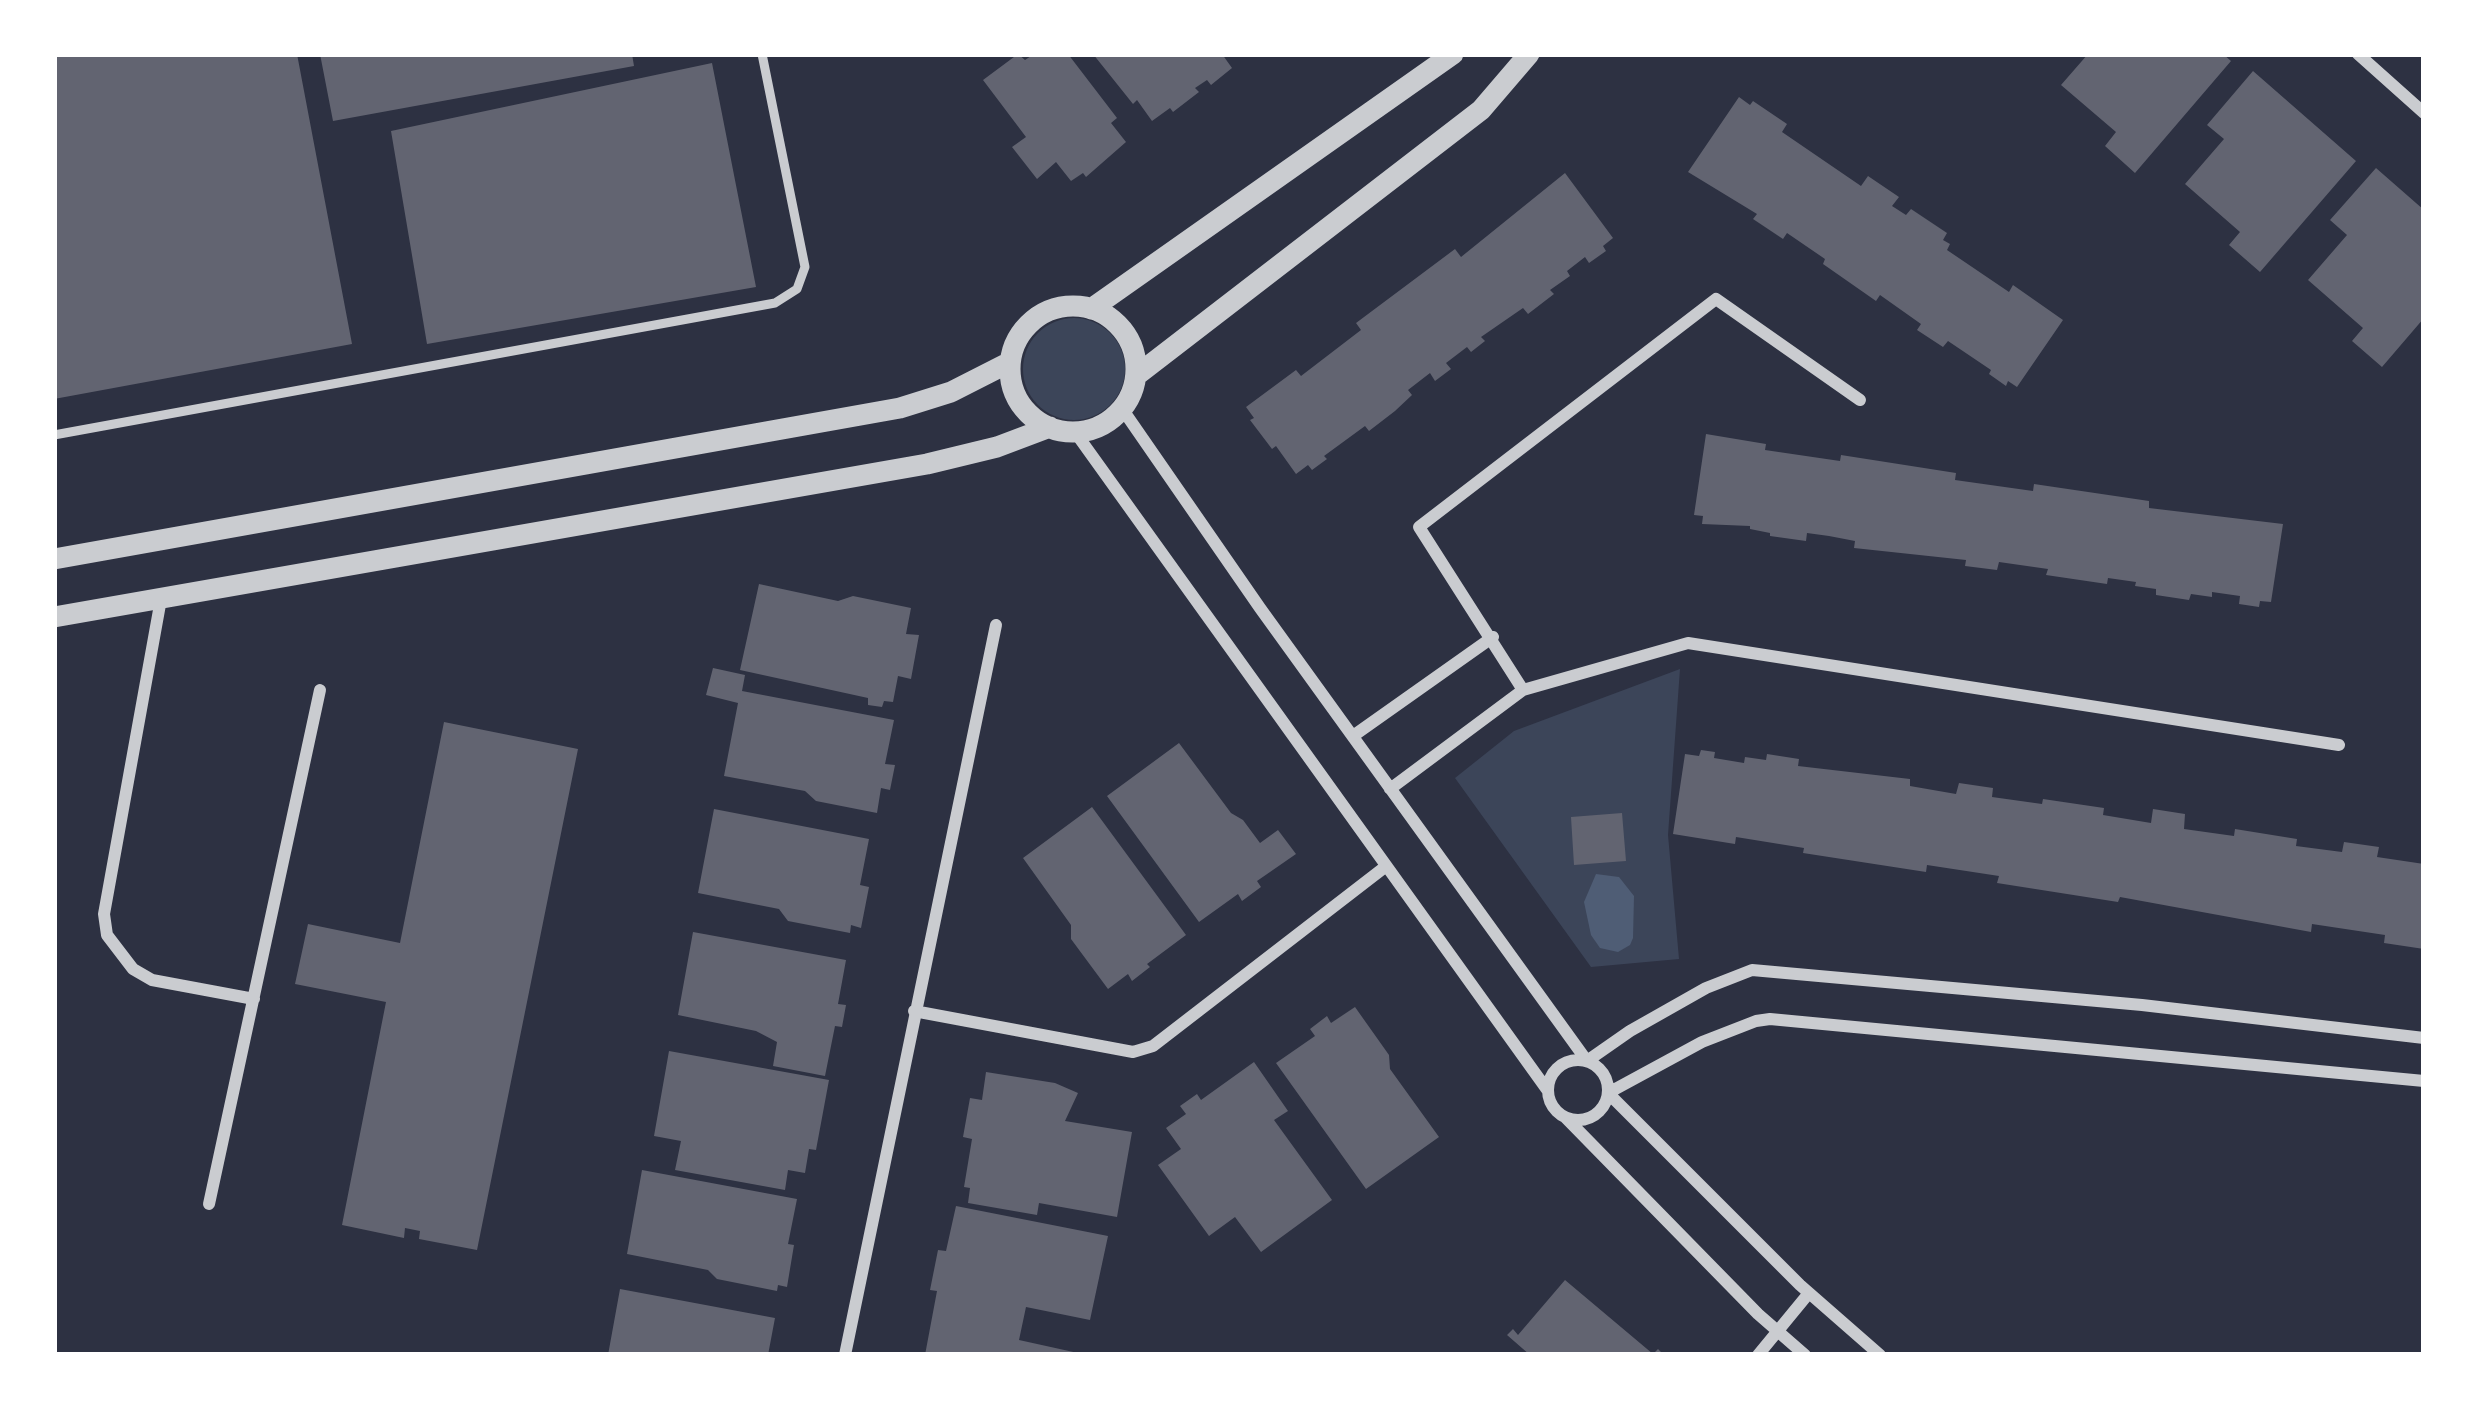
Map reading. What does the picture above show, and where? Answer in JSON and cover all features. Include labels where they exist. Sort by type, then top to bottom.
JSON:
[{"type":"street","points":[[1091,309],[1453,54]]},
{"type":"street","points":[[1137,375],[1480,110],[1529,54]]},
{"type":"street","points":[[2358,54],[2424,113]]},
{"type":"street","points":[[1523,690],[1418,526],[1716,299],[1860,400]]},
{"type":"street","points":[[1067,306],[1091,309],[1123,329],[1135,351],[1137,375],[1123,410],[1104,425],[1075,431],[1050,427],[1034,418],[1018,399],[1010,362],[1017,339],[1033,320],[1067,306]]},
{"type":"street","points":[[54,559],[900,408],[951,392],[1010,362]]},
{"type":"street","points":[[1123,410],[1587,1061],[1601,1069],[1608,1093],[1809,1293],[1880,1355]]},
{"type":"street","points":[[54,617],[928,464],[998,447],[1050,427]]},
{"type":"street","points":[[1075,431],[1548,1091],[1552,1106],[1805,1355]]},
{"type":"street","points":[[161,599],[104,914],[107,934],[133,969],[152,980],[254,999]]},
{"type":"street","points":[[845,1355],[996,625]]},
{"type":"street","points":[[1353,736],[1493,637]]},
{"type":"street","points":[[1390,789],[1523,690],[1688,643],[2339,745]]},
{"type":"street","points":[[209,1204],[320,690]]},
{"type":"street","points":[[914,1011],[1133,1052],[1153,1046],[1385,868]]},
{"type":"street","points":[[1548,1091],[1551,1076],[1562,1063],[1587,1061],[1630,1030],[1706,988],[1752,970],[2142,1005],[2424,1038]]},
{"type":"street","points":[[1566,1118],[1582,1120],[1597,1114],[1608,1093],[1702,1042],[1771,1019],[2424,1082]]},
{"type":"street","points":[[1758,1355],[1809,1293]]},
{"type":"lane","points":[[54,435],[775,303],[797,289],[805,267],[762,54]]},
{"type":"shaded area","points":[[1074,318],[1094,322],[1110,333],[1121,349],[1125,369],[1121,389],[1110,405],[1094,416],[1074,420],[1054,416],[1038,405],[1027,389],[1023,369],[1027,349],[1038,333],[1054,322]]},
{"type":"shaded area","points":[[1680,669],[1668,835],[1679,959],[1591,967],[1455,778],[1514,731]]},
{"type":"shaded area","points":[[1596,874],[1619,877],[1634,896],[1633,938],[1618,952],[1600,948],[1591,935],[1584,902]]},
{"type":"building","points":[[297,54],[352,344],[54,399],[54,57]]},
{"type":"building","points":[[320,54],[632,54],[634,66],[333,121]]},
{"type":"building","points":[[1018,54],[1025,60],[1034,54],[1068,54],[1117,118],[1111,123],[1126,142],[1086,177],[1083,173],[1071,181],[1056,162],[1037,179],[1012,147],[1026,137],[983,80]]},
{"type":"building","points":[[1093,54],[1222,54],[1232,68],[1211,85],[1207,80],[1195,88],[1199,92],[1173,112],[1170,108],[1152,121]]},
{"type":"building","points":[[2088,54],[2223,54],[2231,61],[2135,173],[2105,146],[2116,132],[2061,85]]},
{"type":"building","points":[[712,63],[756,287],[427,344],[391,131]]},
{"type":"building","points":[[2253,71],[2356,161],[2260,272],[2229,245],[2240,232],[2185,184],[2224,139],[2207,125]]},
{"type":"building","points":[[1739,97],[1787,124],[1782,132],[1861,186],[1868,176],[1899,197],[1892,206],[1906,215],[1911,209],[1947,233],[1943,240],[1950,244],[1947,250],[2009,292],[2013,285],[2063,320],[2017,387],[2008,381],[2006,386],[1948,341],[1943,347],[1917,330],[1921,324],[1880,295],[1876,301],[1823,264],[1825,259],[1787,233],[1783,239],[1753,219],[1757,214],[1688,172]]},
{"type":"building","points":[[2376,168],[2424,210],[2424,318],[2382,367],[2352,341],[2363,328],[2308,280],[2347,235],[2330,220]]},
{"type":"building","points":[[1565,173],[1613,238],[1603,246],[1606,251],[1589,263],[1585,257],[1550,290],[1554,294],[1528,314],[1523,308],[1481,337],[1485,341],[1471,352],[1467,347],[1446,363],[1451,369],[1435,381],[1430,373],[1369,431],[1365,426],[1312,470],[1308,465],[1296,474],[1250,420],[1254,418],[1246,407],[1296,370],[1301,376],[1361,330],[1356,323],[1455,249],[1461,257]]},
{"type":"building","points":[[1706,434],[1766,444],[1765,450],[1840,461],[1841,455],[1956,473],[1955,480],[2033,491],[2034,484],[2149,501],[2149,508],[2283,524],[2271,602],[2260,601],[2259,607],[2239,604],[2240,596],[2212,592],[2212,597],[2191,594],[2189,600],[2156,595],[2156,589],[2135,586],[2136,582],[2108,578],[2107,584],[1999,562],[1997,570],[1965,566],[1966,560],[1854,548],[1855,541],[1829,536],[1807,533],[1806,541],[1770,536],[1750,526],[1702,524],[1703,516],[1694,515]]},
{"type":"building","points":[[759,584],[838,601],[853,596],[911,608],[906,634],[919,635],[911,679],[898,676],[893,702],[884,701],[882,707],[868,705],[868,698],[740,670]]},
{"type":"building","points":[[713,668],[745,675],[742,691],[894,720],[885,764],[895,765],[890,790],[881,788],[877,813],[816,801],[805,791],[724,776],[738,703],[706,695]]},
{"type":"building","points":[[444,722],[578,749],[477,1250],[419,1239],[420,1231],[405,1228],[404,1238],[342,1225],[386,1002],[295,984],[308,924],[400,943]]},
{"type":"building","points":[[1179,743],[1231,813],[1243,820],[1260,843],[1278,830],[1296,854],[1257,881],[1261,887],[1242,901],[1238,894],[1199,922],[1107,796]]},
{"type":"building","points":[[1701,750],[1715,752],[1714,758],[1744,763],[1745,757],[1766,760],[1767,754],[1799,759],[1798,766],[1910,779],[1910,786],[1956,794],[1959,783],[1993,788],[1992,797],[2104,808],[2103,815],[2151,823],[2153,809],[2185,814],[2184,829],[2234,836],[2235,829],[2297,839],[2296,846],[2342,852],[2344,842],[2379,847],[2377,857],[2424,864],[2424,949],[2384,943],[2385,935],[2312,924],[2311,932],[2120,897],[2118,902],[1997,883],[1999,876],[1927,865],[1926,872],[1736,837],[1735,844],[1673,834],[1685,754],[1699,756]]},
{"type":"building","points":[[1092,807],[1186,935],[1132,981],[1128,974],[1108,989],[1071,939],[1071,925],[1023,858]]},
{"type":"building","points":[[714,809],[869,839],[860,885],[869,887],[861,928],[851,925],[850,933],[788,921],[779,909],[698,893]]},
{"type":"building","points":[[1622,813],[1626,861],[1574,865],[1571,817]]},
{"type":"building","points":[[693,932],[846,960],[838,1004],[846,1005],[842,1027],[835,1026],[825,1076],[773,1066],[777,1042],[756,1031],[678,1015]]},
{"type":"building","points":[[1355,1007],[1389,1055],[1390,1069],[1439,1137],[1366,1189],[1276,1063],[1315,1036],[1310,1029],[1327,1016],[1331,1023]]},
{"type":"building","points":[[669,1051],[829,1080],[816,1150],[809,1149],[805,1173],[788,1170],[785,1190],[675,1170],[681,1141],[654,1136]]},
{"type":"building","points":[[1254,1062],[1288,1111],[1274,1120],[1332,1200],[1261,1252],[1235,1217],[1209,1236],[1158,1165],[1181,1149],[1166,1128],[1186,1114],[1180,1106],[1197,1094],[1201,1100]]},
{"type":"building","points":[[986,1072],[1055,1083],[1078,1093],[1065,1121],[1132,1132],[1117,1217],[1039,1203],[1037,1215],[968,1203],[970,1188],[964,1187],[972,1139],[963,1137],[970,1098],[982,1100]]},
{"type":"building","points":[[642,1170],[797,1199],[788,1244],[794,1245],[787,1287],[778,1285],[777,1291],[717,1279],[708,1270],[627,1254]]},
{"type":"building","points":[[956,1206],[1108,1236],[1090,1320],[1026,1307],[1019,1340],[1087,1355],[925,1355],[937,1291],[930,1290],[938,1250],[946,1251]]},
{"type":"building","points":[[1565,1280],[1653,1354],[1658,1349],[1664,1355],[1530,1355],[1507,1335],[1513,1329],[1518,1335]]},
{"type":"building","points":[[620,1289],[775,1318],[768,1355],[608,1355]]}]
